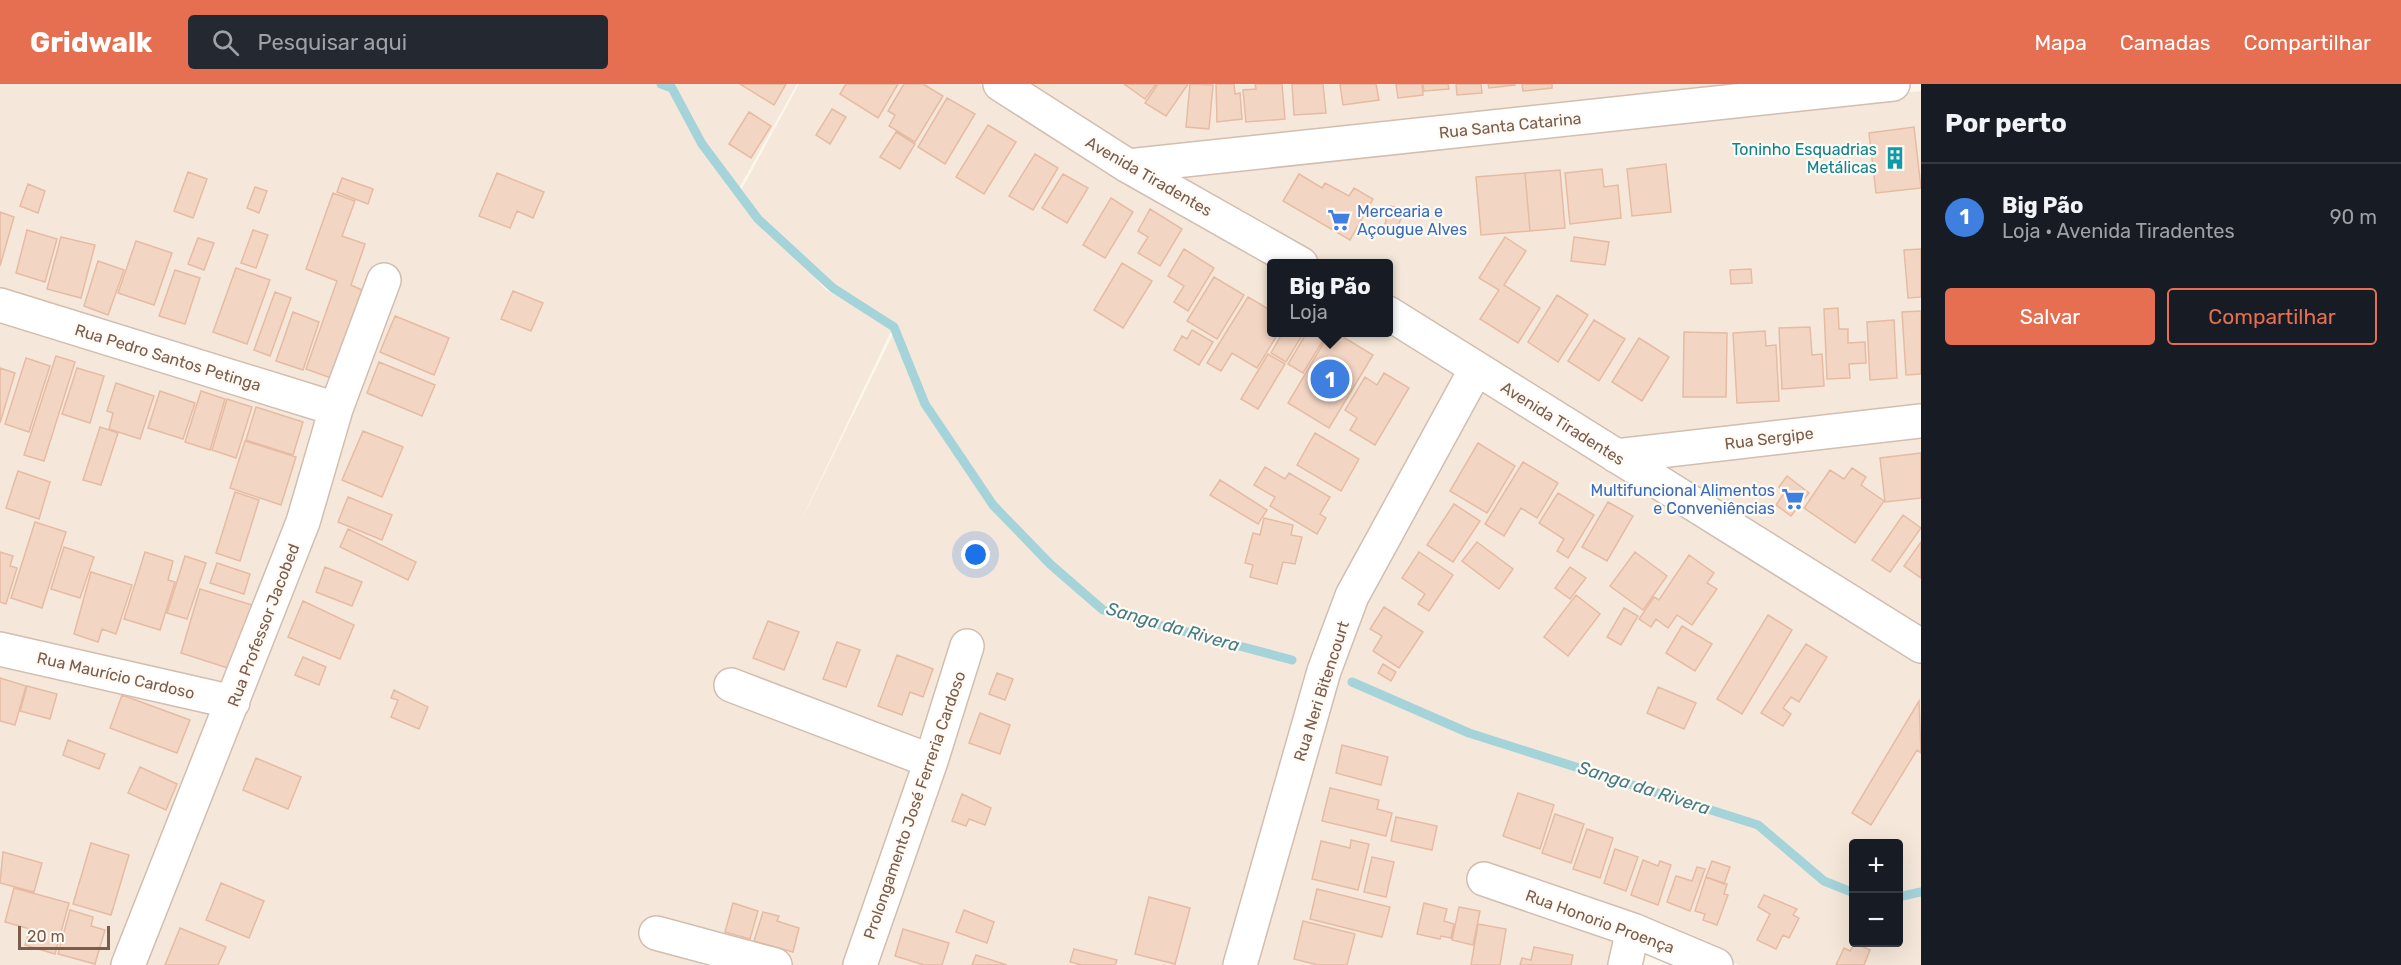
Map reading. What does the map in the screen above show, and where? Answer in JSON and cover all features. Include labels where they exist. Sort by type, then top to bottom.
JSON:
[{"type":"street","name":"Avenida Tiradentes","points":[[1000,84],[1128,166],[1292,259]]},
{"type":"street","name":"Rua Santa Catarina","points":[[1128,166],[1893,84]]},
{"type":"street","name":"Rua Professor Jacobed","points":[[128,965],[303,522],[336,409],[384,280]]},
{"type":"street","name":"Rua Pedro Santos Petinga","points":[[0,305],[336,409]]},
{"type":"street","name":"Avenida Tiradentes","points":[[1393,316],[1921,646]]},
{"type":"street","name":"Rua Neri Bitencourt","points":[[1240,965],[1324,671],[1352,596],[1476,369]]},
{"type":"street","name":"Rua Sergipe","points":[[1616,456],[1921,421]]},
{"type":"street","name":"Prolongamento José Ferreria Cardoso","points":[[860,965],[931,761],[967,646]]},
{"type":"street","name":"Rua Maurício Cardoso","points":[[0,648],[233,702]]},
{"type":"street","points":[[731,685],[931,761]]},
{"type":"street","name":"Rua Honorio Proença","points":[[1484,879],[1633,930],[1716,965]]},
{"type":"street","points":[[1625,965],[1633,930]]},
{"type":"street","points":[[656,933],[775,965]]},
{"type":"shaded area","points":[[0,84],[797,84],[737,192],[739,194],[799,84],[979,84],[1104,165],[1267,261],[1267,337],[1393,337],[1393,335],[1462,373],[1313,665],[1228,965],[872,965],[916,767],[850,965],[137,965],[330,396],[0,294]],"holes":[[[760,217],[829,287],[897,326],[795,533],[892,329],[825,289]]]},
{"type":"shaded area","points":[[1017,84],[1808,84],[1130,158]]},
{"type":"shaded area","points":[[1921,91],[1921,412],[1622,446],[1393,304],[1393,259],[1312,259],[1157,173]]},
{"type":"shaded area","points":[[0,316],[325,417],[226,691],[0,639]]},
{"type":"shaded area","points":[[1481,382],[1921,659],[1921,965],[1739,965],[1643,924],[1621,936],[1615,965],[1251,965],[1359,602]]},
{"type":"shaded area","points":[[1921,430],[1921,636],[1644,461]]},
{"type":"shaded area","points":[[0,660],[220,708],[119,965],[0,965]]},
{"type":"building","points":[[740,84],[786,84],[774,105]]},
{"type":"building","points":[[846,84],[898,84],[878,118],[840,94]]},
{"type":"building","points":[[904,84],[923,84],[943,96],[915,142],[889,126],[895,115],[888,111]]},
{"type":"building","points":[[1124,84],[1156,84],[1145,99]]},
{"type":"building","points":[[1158,84],[1188,84],[1166,116],[1145,103]]},
{"type":"building","points":[[1190,84],[1213,85],[1209,129],[1186,127]]},
{"type":"building","points":[[1216,84],[1234,84],[1235,94],[1240,93],[1242,119],[1217,122]]},
{"type":"building","points":[[1255,84],[1282,84],[1285,119],[1246,122],[1243,90],[1256,89]]},
{"type":"building","points":[[1292,84],[1323,84],[1326,113],[1294,115]]},
{"type":"building","points":[[1340,84],[1376,84],[1379,100],[1343,105]]},
{"type":"building","points":[[1396,84],[1422,84],[1423,95],[1398,98]]},
{"type":"building","points":[[1423,84],[1448,84],[1449,89],[1424,91]]},
{"type":"building","points":[[1456,84],[1481,84],[1482,93],[1457,95]]},
{"type":"building","points":[[1488,84],[1515,84],[1515,85],[1489,88]]},
{"type":"building","points":[[1522,84],[1552,84],[1552,88],[1523,91]]},
{"type":"building","points":[[947,98],[975,114],[945,164],[918,147]]},
{"type":"building","points":[[832,109],[846,117],[830,144],[816,135]]},
{"type":"building","points":[[749,112],[771,126],[751,158],[729,144]]},
{"type":"building","points":[[988,125],[1016,142],[984,194],[956,177]]},
{"type":"building","name":"Toninho Esquadrias Metálicas","points":[[1914,127],[1921,188],[1876,193],[1869,133]]},
{"type":"building","points":[[896,132],[915,144],[900,169],[880,157]]},
{"type":"building","points":[[1035,154],[1058,168],[1033,210],[1009,196]]},
{"type":"building","points":[[1666,164],[1671,212],[1632,216],[1627,169]]},
{"type":"building","points":[[1602,169],[1604,187],[1618,185],[1621,218],[1570,224],[1565,173]]},
{"type":"building","points":[[1560,170],[1565,228],[1530,231],[1525,173]]},
{"type":"building","points":[[188,172],[207,179],[193,218],[174,211]]},
{"type":"building","points":[[497,173],[544,192],[533,218],[517,211],[510,228],[479,216]]},
{"type":"building","points":[[1525,173],[1530,231],[1481,235],[1476,177]]},
{"type":"building","points":[[1063,174],[1088,188],[1067,223],[1042,208]]},
{"type":"building","name":"Mercearia e Açougue Alves","points":[[1299,174],[1322,188],[1325,183],[1349,196],[1354,188],[1373,199],[1350,240],[1283,201]]},
{"type":"building","points":[[342,178],[373,189],[368,204],[337,192]]},
{"type":"building","points":[[28,184],[45,191],[38,213],[20,206]]},
{"type":"building","points":[[255,187],[267,191],[259,213],[247,208]]},
{"type":"building","points":[[333,193],[355,201],[342,236],[365,244],[351,285],[362,290],[331,378],[306,369],[337,281],[306,269]]},
{"type":"building","points":[[1111,198],[1133,212],[1105,258],[1083,245]]},
{"type":"building","points":[[1390,206],[1404,209],[1398,227],[1385,224]]},
{"type":"building","points":[[1150,209],[1182,229],[1160,266],[1138,253],[1148,237],[1138,231]]},
{"type":"building","points":[[0,212],[14,217],[0,266]]},
{"type":"building","points":[[27,230],[57,239],[45,282],[16,273]]},
{"type":"building","points":[[253,230],[268,235],[256,268],[241,263]]},
{"type":"building","points":[[61,237],[95,245],[81,298],[47,289]]},
{"type":"building","points":[[1505,237],[1526,251],[1504,285],[1540,308],[1518,343],[1480,319],[1499,290],[1479,278]]},
{"type":"building","points":[[1574,237],[1609,242],[1605,265],[1571,261]]},
{"type":"building","points":[[198,238],[214,243],[204,270],[188,264]]},
{"type":"building","points":[[136,241],[172,253],[154,305],[118,293]]},
{"type":"building","points":[[1184,249],[1214,268],[1188,311],[1174,302],[1184,286],[1168,276]]},
{"type":"building","points":[[1921,249],[1921,297],[1908,298],[1904,250]]},
{"type":"building","points":[[98,261],[124,270],[108,315],[84,306]]},
{"type":"building","points":[[1122,263],[1152,281],[1123,328],[1094,310]]},
{"type":"building","points":[[236,268],[270,280],[247,344],[213,332]]},
{"type":"building","points":[[1751,269],[1752,283],[1731,284],[1730,270]]},
{"type":"building","points":[[175,270],[200,278],[185,324],[159,316]]},
{"type":"building","points":[[1214,277],[1244,295],[1217,339],[1187,321]]},
{"type":"building","points":[[513,291],[543,303],[531,331],[501,319]]},
{"type":"building","points":[[275,292],[291,298],[270,356],[254,350]]},
{"type":"building","points":[[1557,295],[1588,315],[1558,362],[1528,342]]},
{"type":"building","points":[[1248,297],[1267,308],[1267,337],[1276,337],[1257,368],[1232,353],[1221,371],[1207,363]]},
{"type":"building","points":[[1838,308],[1839,329],[1848,329],[1848,343],[1865,342],[1866,363],[1849,364],[1850,378],[1827,379],[1824,309]]},
{"type":"building","points":[[1921,311],[1921,374],[1906,375],[1902,312]]},
{"type":"building","points":[[293,312],[319,322],[303,370],[276,361]]},
{"type":"building","points":[[395,316],[449,338],[434,375],[380,352]]},
{"type":"building","points":[[1594,320],[1625,339],[1599,381],[1568,361]]},
{"type":"building","points":[[1894,320],[1897,378],[1870,380],[1867,322]]},
{"type":"building","points":[[1810,327],[1812,355],[1822,354],[1824,386],[1782,389],[1779,328]]},
{"type":"building","points":[[1192,330],[1213,342],[1199,365],[1174,350],[1182,336],[1187,339]]},
{"type":"building","points":[[1765,331],[1766,346],[1776,345],[1779,401],[1737,403],[1733,333]]},
{"type":"building","points":[[1684,332],[1727,333],[1726,397],[1683,397]]},
{"type":"building","points":[[1280,337],[1301,337],[1286,362],[1271,353]]},
{"type":"building","points":[[1304,337],[1325,337],[1303,373],[1288,364]]},
{"type":"building","points":[[1327,337],[1343,337],[1373,355],[1329,428],[1288,403]]},
{"type":"building","points":[[1639,338],[1669,357],[1642,401],[1612,382]]},
{"type":"building","points":[[1268,354],[1285,364],[1258,409],[1241,399]]},
{"type":"building","points":[[56,356],[75,362],[44,461],[24,455]]},
{"type":"building","points":[[26,358],[50,366],[29,432],[5,424]]},
{"type":"building","points":[[379,362],[435,385],[422,416],[367,393]]},
{"type":"building","points":[[0,368],[15,373],[0,423]]},
{"type":"building","points":[[77,368],[104,376],[90,423],[62,414]]},
{"type":"building","points":[[1384,373],[1409,388],[1375,445],[1350,430],[1357,418],[1345,410],[1365,377],[1377,385]]},
{"type":"building","points":[[116,383],[154,396],[140,439],[109,429],[113,413],[107,411]]},
{"type":"building","points":[[160,391],[195,403],[183,439],[148,428]]},
{"type":"building","points":[[201,391],[225,399],[210,450],[185,442]]},
{"type":"building","points":[[227,399],[252,407],[236,458],[212,450]]},
{"type":"building","points":[[256,407],[303,422],[293,455],[246,440]]},
{"type":"building","points":[[100,427],[118,433],[101,485],[83,480]]},
{"type":"building","points":[[363,431],[403,447],[382,497],[342,480]]},
{"type":"building","points":[[1315,433],[1359,459],[1341,491],[1297,465]]},
{"type":"building","points":[[245,441],[296,457],[281,505],[230,488]]},
{"type":"building","points":[[1478,443],[1515,466],[1487,513],[1450,491]]},
{"type":"building","points":[[1921,453],[1921,498],[1885,502],[1880,458]]},
{"type":"building","points":[[1523,462],[1558,483],[1537,518],[1521,508],[1504,536],[1485,524]]},
{"type":"building","points":[[1265,467],[1285,479],[1289,473],[1330,497],[1320,514],[1326,518],[1317,534],[1270,506],[1275,497],[1254,485]]},
{"type":"building","points":[[1852,468],[1866,477],[1861,485],[1884,501],[1855,543],[1804,508],[1830,470],[1844,479]]},
{"type":"building","points":[[18,471],[50,482],[39,519],[6,508]]},
{"type":"building","name":"Multifuncional Alimentos e Conveniências","points":[[1787,476],[1809,493],[1791,516],[1776,505],[1785,492],[1779,487]]},
{"type":"building","points":[[1220,480],[1267,510],[1258,524],[1210,495]]},
{"type":"building","points":[[235,492],[259,500],[240,561],[216,553]]},
{"type":"building","points":[[1558,493],[1594,515],[1568,558],[1557,551],[1564,539],[1539,523]]},
{"type":"building","points":[[348,497],[392,515],[382,540],[338,522]]},
{"type":"building","points":[[1608,502],[1633,516],[1607,561],[1582,547]]},
{"type":"building","points":[[1454,504],[1480,521],[1453,562],[1427,545]]},
{"type":"building","points":[[1903,515],[1921,528],[1890,572],[1872,560]]},
{"type":"building","points":[[1264,518],[1293,525],[1291,535],[1302,537],[1295,564],[1283,562],[1277,584],[1250,577],[1253,565],[1245,563],[1253,533],[1260,535]]},
{"type":"building","points":[[35,522],[66,532],[42,608],[11,598]]},
{"type":"building","points":[[348,529],[416,562],[408,580],[340,547]]},
{"type":"building","points":[[1477,542],[1513,569],[1499,589],[1462,561]]},
{"type":"building","points":[[1921,542],[1921,578],[1904,566]]},
{"type":"building","points":[[64,547],[94,557],[80,598],[51,589]]},
{"type":"building","points":[[0,552],[13,556],[10,566],[17,568],[6,604],[0,602]]},
{"type":"building","points":[[145,552],[173,561],[168,580],[175,582],[160,630],[124,619]]},
{"type":"building","points":[[1419,552],[1453,575],[1429,611],[1418,604],[1425,594],[1402,578]]},
{"type":"building","points":[[1635,552],[1667,576],[1643,610],[1610,586]]},
{"type":"building","points":[[1689,555],[1714,573],[1707,583],[1717,589],[1692,625],[1677,615],[1668,628],[1656,619],[1651,627],[1639,619],[1654,597],[1659,600]]},
{"type":"building","points":[[185,556],[206,563],[187,619],[167,613]]},
{"type":"building","points":[[217,563],[250,574],[244,594],[210,583]]},
{"type":"building","points":[[325,567],[362,582],[352,606],[316,592]]},
{"type":"building","points":[[1570,567],[1586,578],[1570,599],[1555,588]]},
{"type":"building","points":[[91,572],[132,585],[116,634],[102,629],[98,642],[74,634]]},
{"type":"building","points":[[200,589],[252,605],[231,669],[181,653]]},
{"type":"building","points":[[1576,595],[1600,614],[1568,656],[1544,637]]},
{"type":"building","points":[[303,601],[354,625],[340,659],[288,637]]},
{"type":"building","points":[[1384,607],[1423,632],[1399,668],[1373,651],[1382,636],[1370,629]]},
{"type":"building","points":[[1624,608],[1638,616],[1621,645],[1607,637]]},
{"type":"building","points":[[1768,615],[1792,630],[1742,714],[1717,699]]},
{"type":"building","points":[[768,621],[799,632],[784,670],[753,658]]},
{"type":"building","points":[[1682,626],[1712,644],[1695,671],[1666,653]]},
{"type":"building","points":[[837,642],[860,650],[846,687],[823,679]]},
{"type":"building","points":[[1806,644],[1827,657],[1799,702],[1791,697],[1783,708],[1791,714],[1783,726],[1761,713]]},
{"type":"building","points":[[897,655],[933,669],[923,697],[910,692],[902,715],[878,706]]},
{"type":"building","points":[[303,657],[326,667],[319,685],[295,675]]},
{"type":"building","points":[[1383,664],[1396,672],[1391,681],[1378,673]]},
{"type":"building","points":[[997,673],[1013,679],[1005,700],[989,694]]},
{"type":"building","points":[[0,678],[26,686],[15,725],[0,721]]},
{"type":"building","points":[[27,686],[57,694],[50,719],[20,711]]},
{"type":"building","points":[[1658,687],[1696,703],[1684,729],[1647,713]]},
{"type":"building","points":[[394,690],[428,707],[419,729],[391,717],[398,700],[391,698]]},
{"type":"building","points":[[122,695],[190,720],[177,753],[110,728]]},
{"type":"building","points":[[1919,701],[1921,753],[1917,750],[1871,825],[1852,813]]},
{"type":"building","points":[[980,713],[1010,725],[1000,754],[969,743]]},
{"type":"building","points":[[68,740],[105,754],[99,769],[63,755]]},
{"type":"building","points":[[1342,745],[1388,757],[1381,785],[1336,773]]},
{"type":"building","points":[[256,758],[301,777],[288,809],[243,790]]},
{"type":"building","points":[[140,767],[177,784],[166,810],[128,793]]},
{"type":"building","points":[[1330,788],[1379,800],[1377,809],[1392,813],[1386,836],[1322,821]]},
{"type":"building","points":[[1518,793],[1554,805],[1540,849],[1503,836]]},
{"type":"building","points":[[962,794],[991,808],[985,825],[969,819],[966,826],[952,821]]},
{"type":"building","points":[[1555,814],[1584,824],[1571,863],[1542,853]]},
{"type":"building","points":[[1396,817],[1437,826],[1432,850],[1391,841]]},
{"type":"building","points":[[1587,829],[1613,838],[1600,878],[1573,869]]},
{"type":"building","points":[[1351,840],[1369,844],[1358,890],[1312,879],[1321,841],[1350,848]]},
{"type":"building","points":[[91,843],[129,855],[111,915],[73,904]]},
{"type":"building","points":[[1615,849],[1638,857],[1626,891],[1604,883]]},
{"type":"building","points":[[3,852],[42,863],[34,892],[0,883]]},
{"type":"building","points":[[1372,857],[1394,862],[1386,897],[1364,892]]},
{"type":"building","points":[[1643,860],[1658,866],[1660,861],[1671,865],[1658,905],[1631,895]]},
{"type":"building","points":[[1712,861],[1730,867],[1724,884],[1706,877]]},
{"type":"building","points":[[1697,867],[1705,869],[1690,911],[1667,902],[1676,876],[1692,881]]},
{"type":"building","points":[[1706,877],[1727,884],[1724,894],[1728,895],[1717,925],[1703,920],[1705,914],[1695,911]]},
{"type":"building","points":[[221,883],[264,901],[249,938],[206,920]]},
{"type":"building","points":[[14,888],[69,903],[55,954],[25,945],[30,929],[5,922]]},
{"type":"building","points":[[1317,889],[1390,907],[1382,937],[1310,919]]},
{"type":"building","points":[[1764,895],[1797,909],[1793,915],[1799,918],[1789,938],[1783,935],[1776,949],[1757,940],[1770,914],[1758,907]]},
{"type":"building","points":[[1149,897],[1190,908],[1175,964],[1135,954]]},
{"type":"building","points":[[733,903],[758,911],[750,939],[725,932]]},
{"type":"building","points":[[1424,903],[1447,909],[1444,921],[1454,924],[1451,938],[1441,936],[1440,939],[1417,934]]},
{"type":"building","points":[[1459,907],[1480,911],[1473,945],[1452,940]]},
{"type":"building","points":[[70,910],[93,917],[91,926],[105,930],[95,964],[58,954]]},
{"type":"building","points":[[964,910],[994,922],[987,943],[956,932]]},
{"type":"building","points":[[763,912],[779,916],[777,921],[799,928],[793,952],[754,941]]},
{"type":"building","points":[[1303,921],[1355,934],[1347,965],[1318,965],[1294,959]]},
{"type":"building","points":[[1478,924],[1506,929],[1500,965],[1471,965]]},
{"type":"building","points":[[180,928],[226,947],[218,965],[165,965]]},
{"type":"building","points":[[903,929],[949,943],[942,965],[924,965],[895,956]]},
{"type":"building","points":[[1534,947],[1573,955],[1571,965],[1520,965],[1522,958],[1531,960]]},
{"type":"building","points":[[1852,947],[1864,947],[1870,950],[1864,965],[1836,965],[1844,948],[1850,951]]},
{"type":"building","points":[[1074,949],[1117,960],[1115,965],[1082,965],[1070,962]]},
{"type":"building","points":[[976,955],[1007,965],[972,965]]},
{"type":"waterway","name":"Sanga da Rivera","points":[[661,84],[672,88],[702,144],[758,219],[833,288],[894,327],[925,404],[993,505],[1050,564],[1103,610],[1292,660]]},
{"type":"waterway","name":"Sanga da Rivera","points":[[1352,682],[1469,733],[1758,825],[1824,881],[1849,891]]},
{"type":"waterway","name":"Sanga da Rivera","points":[[1903,896],[1921,892]]},
{"type":"place","name":"Toninho Esquadrias Metálicas","points":[[1895,158]]},
{"type":"place","name":"Mercearia e Açougue Alves","points":[[1339,220]]},
{"type":"place","name":"Big Pão","points":[[1330,379]]},
{"type":"place","name":"Multifuncional Alimentos e Conveniências","points":[[1793,499]]}]
